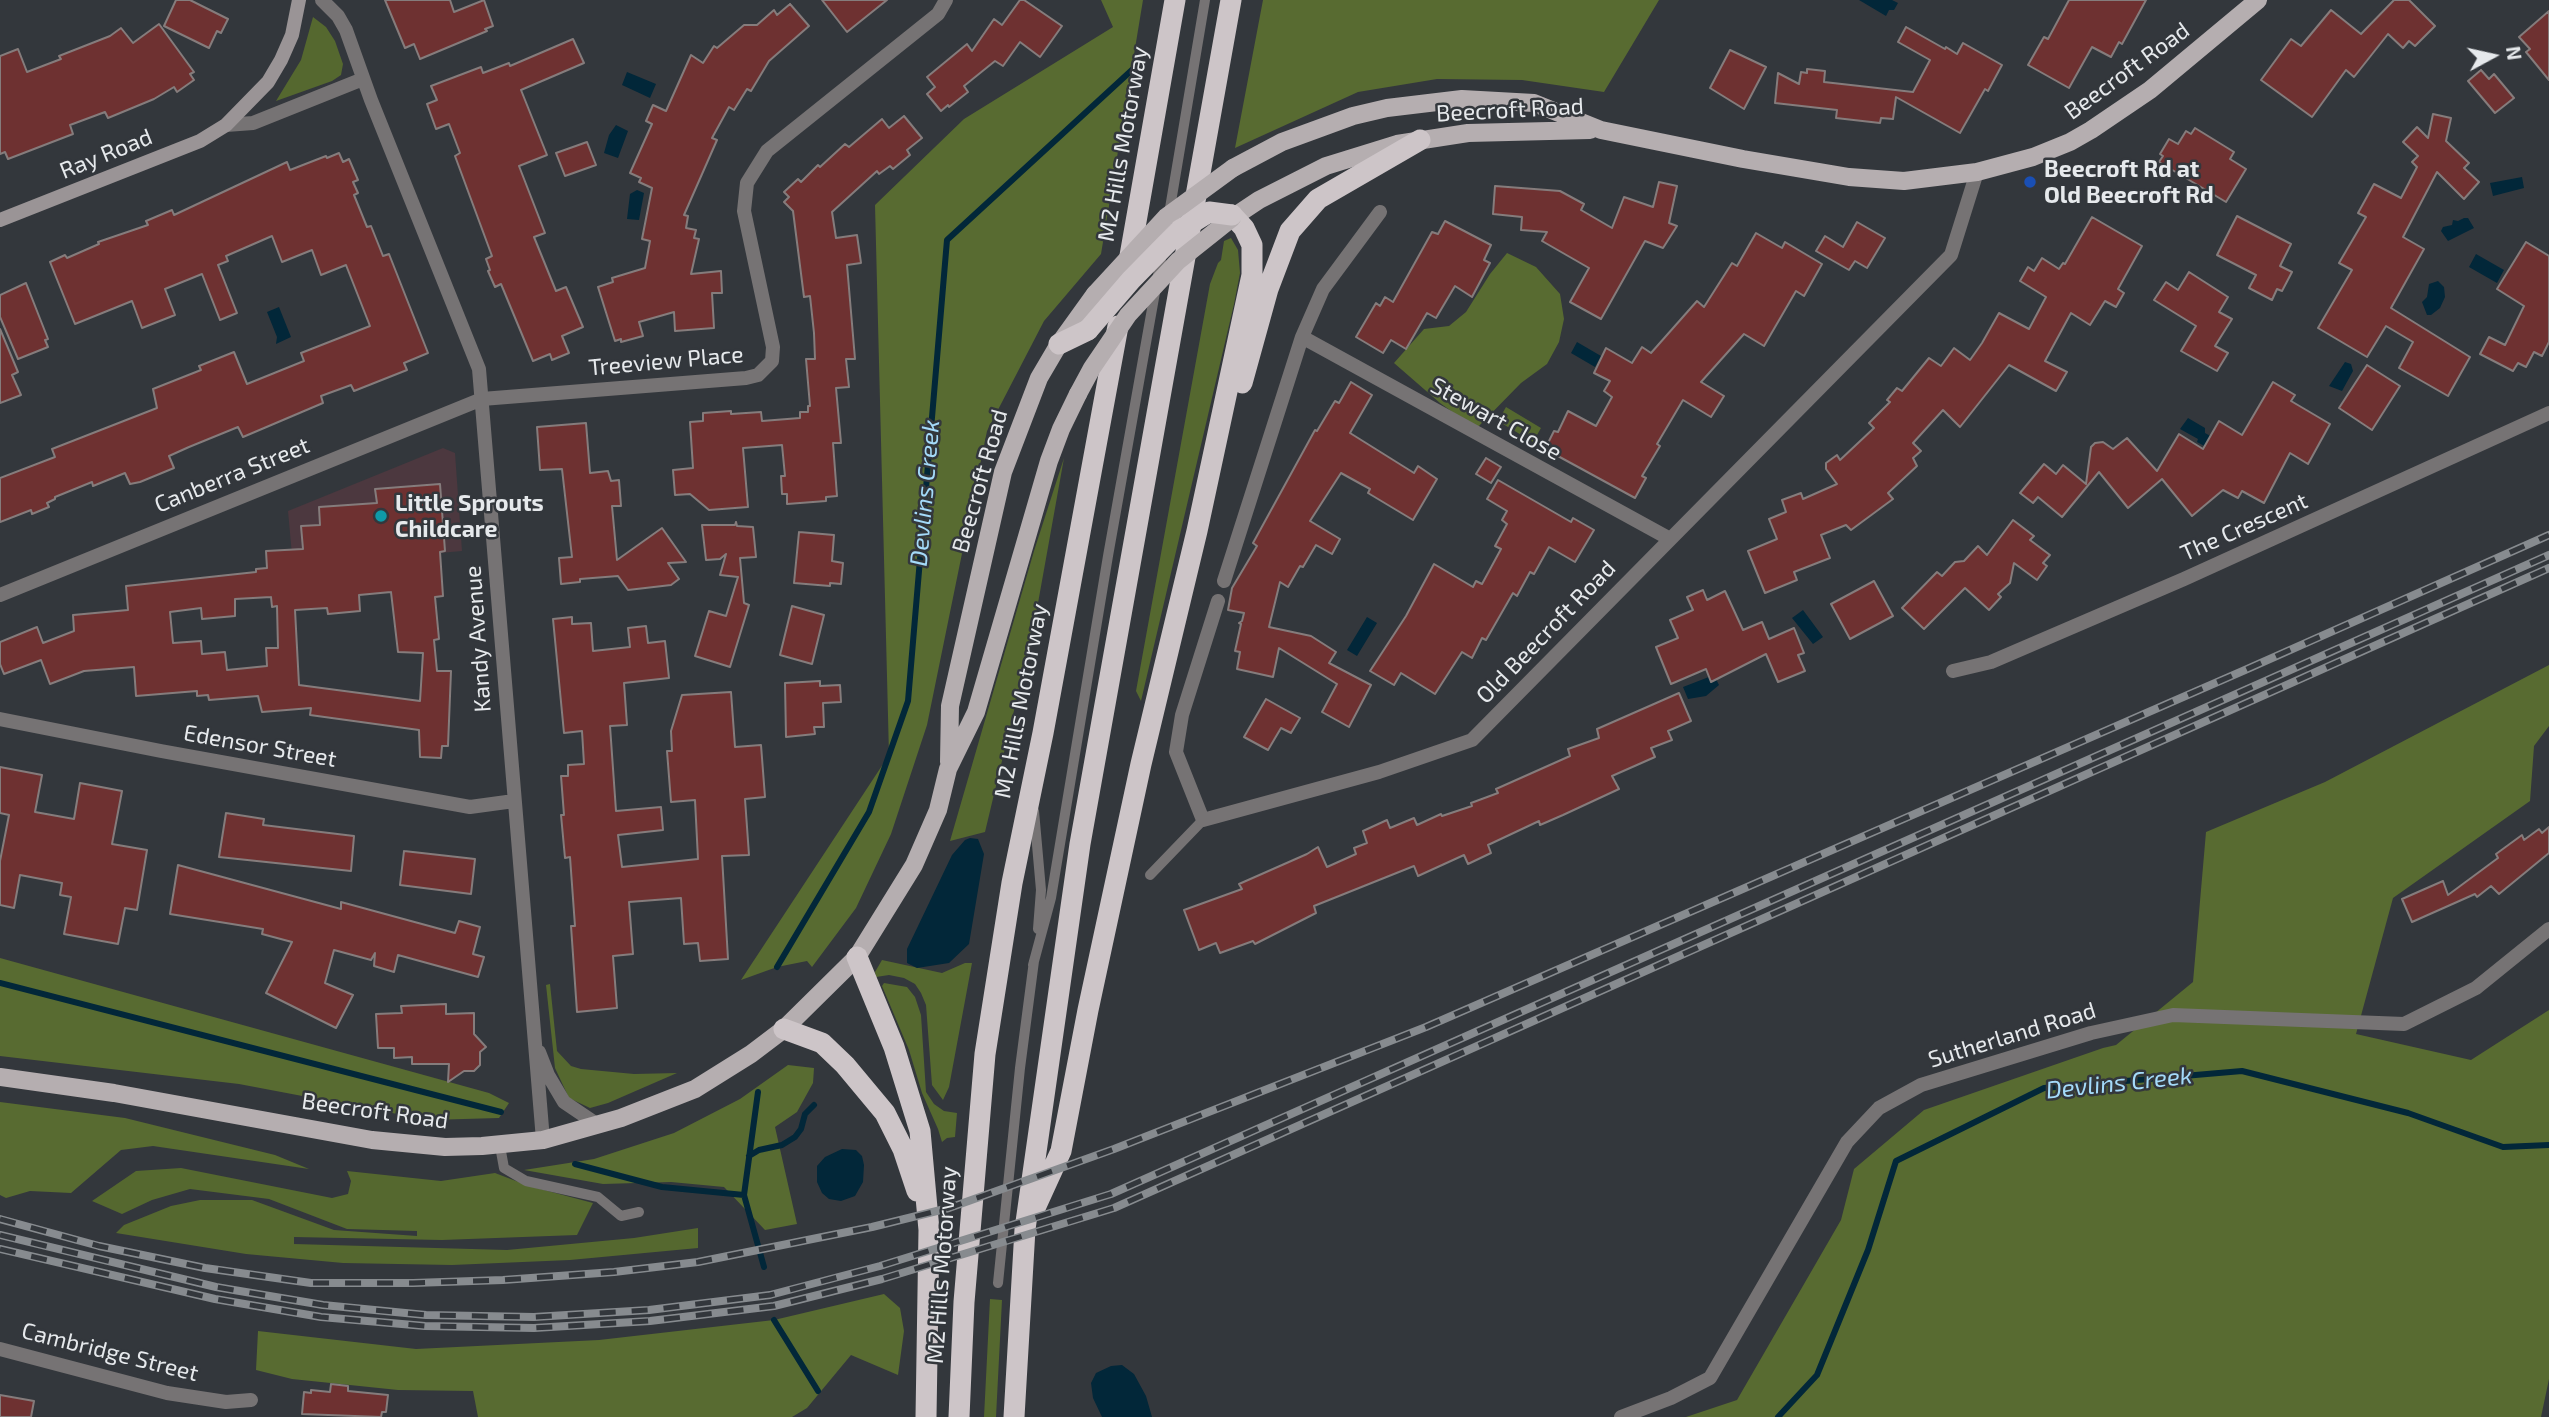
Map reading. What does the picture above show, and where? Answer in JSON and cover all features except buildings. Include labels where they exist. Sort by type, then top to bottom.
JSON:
[{"type":"highway","name":"M2 Hills Motorway","points":[[959,1408],[964,1302],[981,1090],[1012,883],[1104,406],[1175,0]]},
{"type":"highway","points":[[1014,1417],[1025,1229],[1083,830],[1231,0]]},
{"type":"highway","points":[[1197,531],[1210,501],[1268,289],[1290,231],[1318,199],[1420,140]]},
{"type":"highway","points":[[1025,1229],[1061,1151],[1088,1010],[1141,764],[1197,531],[1252,275],[1252,245],[1244,228],[1233,217],[1209,212],[1180,230],[1131,280],[1088,330],[1059,344]]},
{"type":"highway","points":[[856,957],[894,1047],[920,1131],[929,1230],[926,1417]]},
{"type":"highway","points":[[784,1029],[822,1043],[845,1065],[885,1113],[903,1149],[929,1230]]},
{"type":"main road","name":"Beecroft Road","points":[[0,1077],[114,1093],[373,1140],[445,1147],[500,1146],[542,1140],[658,1105],[695,1089],[751,1054],[784,1029],[856,957],[914,865],[938,810],[948,768],[950,706],[1003,472],[1039,378],[1059,344],[1095,294],[1166,217],[1233,168],[1282,142],[1353,116],[1387,108],[1462,99],[1534,103],[1601,130],[1849,177],[1904,181],[1977,172],[2033,158],[2091,130],[2150,90],[2258,0]]},
{"type":"main road","name":"Beecroft Road","points":[[948,768],[976,712],[1049,461],[1061,429],[1092,368],[1128,315],[1178,261],[1259,200],[1326,166],[1397,144],[1468,133],[1601,130]]},
{"type":"street","name":"Ray Road","points":[[0,220],[200,141],[226,125],[268,82],[281,60],[292,35],[299,0]]},
{"type":"street","name":"Kandy Avenue","points":[[322,0],[338,16],[346,30],[479,369],[542,1140]]},
{"type":"street","name":"Treeview Place","points":[[482,399],[746,378],[758,375],[767,368],[772,361],[773,347],[744,211],[747,183],[767,151],[938,14],[946,0]]},
{"type":"street","name":"Ray Road","points":[[226,125],[253,122],[363,79]]},
{"type":"street","name":"Old Beecroft Road","points":[[1203,820],[1380,772],[1472,740],[1951,255],[1977,172]]},
{"type":"street","points":[[1224,581],[1301,337],[1323,289],[1380,212]]},
{"type":"street","name":"Stewart Close","points":[[1301,337],[1670,539]]},
{"type":"street","name":"Canberra Street","points":[[0,595],[482,399]]},
{"type":"street","name":"The Crescent","points":[[1953,671],[1991,662],[2148,595],[2549,413]]},
{"type":"street","points":[[1203,820],[1176,752],[1182,715],[1218,601]]},
{"type":"street","name":"Edensor Street","points":[[0,719],[470,807],[513,801]]},
{"type":"street","name":"Sutherland Road","points":[[1621,1417],[1671,1398],[1710,1378],[1847,1142],[1879,1108],[1921,1085],[2091,1033],[2173,1015],[2404,1024],[2476,988],[2549,929]]},
{"type":"street","points":[[532,1034],[548,1075],[564,1102],[598,1125]]},
{"type":"street","name":"Cambridge Street","points":[[0,1349],[167,1393],[226,1402],[251,1399]]},
{"type":"lane","points":[[1033,965],[1051,898],[1205,0]]},
{"type":"lane","points":[[998,1283],[1041,890],[1032,786]]},
{"type":"lane","points":[[1150,875],[1203,820]]},
{"type":"lane","points":[[500,1146],[504,1168],[526,1181],[598,1197],[621,1216],[639,1212]]},
{"type":"shaded area","points":[[443,448],[455,453],[462,551],[293,566],[288,511]]},
{"type":"green space","points":[[1101,0],[1143,0],[1101,254],[1044,321],[987,431],[927,725],[891,834],[856,908],[812,967],[807,961],[777,967],[741,980],[889,755],[875,205],[964,119],[1113,27]]},
{"type":"green space","points":[[1263,0],[1659,0],[1604,92],[1522,80],[1437,79],[1358,92],[1235,148]]},
{"type":"green space","points":[[313,17],[326,27],[335,41],[343,64],[341,75],[332,81],[276,101],[301,60]]},
{"type":"green space","points":[[1231,238],[1238,250],[1240,273],[1234,304],[1141,701],[1136,691],[1210,284],[1221,260],[1224,241]]},
{"type":"green space","points":[[1507,253],[1536,267],[1560,294],[1564,319],[1559,342],[1547,364],[1521,383],[1476,429],[1440,403],[1394,363],[1424,329],[1449,326],[1466,312]]},
{"type":"green space","points":[[1506,407],[1541,428],[1533,442],[1498,421]]},
{"type":"green space","points":[[1064,458],[1033,631],[985,832],[950,841],[1034,551]]},
{"type":"green space","points":[[2549,665],[2549,726],[2534,746],[2530,801],[2393,898],[2356,1034],[2471,1060],[2549,1010],[2549,1379],[2541,1417],[1686,1417],[1737,1400],[1841,1220],[1854,1169],[1924,1110],[2116,1045],[2193,982],[2206,832],[2325,782]]},
{"type":"green space","points":[[0,958],[489,1093],[509,1103],[499,1118],[429,1120],[239,1084],[0,1056]]},
{"type":"green space","points":[[882,960],[942,973],[965,963],[972,963],[949,1087],[943,1100],[932,1085],[926,1005],[921,993],[915,984],[904,978],[889,975],[876,977],[875,972]]},
{"type":"green space","points":[[884,983],[907,987],[915,997],[921,1015],[926,1092],[934,1104],[944,1111],[957,1113],[955,1137],[942,1142],[922,1093],[909,1050],[882,986]]},
{"type":"green space","points":[[550,984],[557,1051],[571,1066],[634,1074],[677,1073],[590,1108],[569,1098],[555,1068],[546,985]]},
{"type":"green space","points":[[788,1065],[814,1068],[813,1083],[797,1112],[775,1127],[797,1224],[765,1230],[724,1187],[671,1182],[603,1184],[524,1170],[594,1159],[674,1133],[740,1099]]},
{"type":"green space","points":[[0,1102],[125,1118],[275,1155],[309,1169],[153,1146],[121,1150],[71,1193],[30,1191],[6,1198],[0,1195]]},
{"type":"green space","points":[[181,1168],[332,1198],[348,1194],[351,1181],[347,1171],[441,1181],[495,1173],[529,1186],[593,1203],[577,1235],[442,1240],[294,1237],[294,1244],[507,1250],[634,1238],[698,1228],[698,1248],[570,1260],[452,1265],[343,1263],[246,1254],[116,1233],[124,1225],[171,1206],[200,1200],[252,1200],[334,1230],[417,1236],[417,1231],[347,1229],[269,1199],[190,1189],[152,1200],[122,1214],[92,1201],[136,1171]]},
{"type":"green space","points":[[884,1294],[900,1308],[904,1331],[898,1375],[851,1355],[807,1408],[792,1417],[478,1417],[473,1391],[398,1390],[292,1379],[256,1370],[258,1331],[416,1349],[599,1340],[774,1320]]},
{"type":"green space","points":[[990,1299],[1002,1300],[996,1417],[984,1417]]},
{"type":"water","points":[[1859,0],[1892,0],[1898,3],[1886,16]]},
{"type":"water","points":[[627,72],[656,84],[650,98],[622,85]]},
{"type":"water","points":[[616,125],[628,131],[618,158],[604,153],[609,135]]},
{"type":"water","points":[[2522,177],[2524,188],[2493,196],[2490,183]]},
{"type":"water","points":[[637,190],[644,193],[639,220],[627,219],[630,194]]},
{"type":"water","points":[[2468,218],[2474,228],[2448,241],[2441,231],[2443,227],[2452,225],[2453,220]]},
{"type":"water","points":[[2476,254],[2504,270],[2497,283],[2469,267]]},
{"type":"water","points":[[2438,281],[2444,287],[2445,297],[2440,308],[2427,315],[2422,302],[2427,297],[2429,284]]},
{"type":"water","points":[[279,307],[291,337],[276,344],[277,337],[267,312]]},
{"type":"water","points":[[1577,342],[1601,356],[1595,367],[1571,353]]},
{"type":"water","points":[[2345,362],[2351,364],[2353,371],[2342,391],[2329,386]]},
{"type":"water","points":[[2188,418],[2205,428],[2205,433],[2214,438],[2208,448],[2180,429]]},
{"type":"water","points":[[1803,610],[1823,637],[1813,644],[1792,618]]},
{"type":"water","points":[[1367,617],[1377,623],[1357,656],[1347,650]]},
{"type":"water","points":[[1714,675],[1719,685],[1706,696],[1688,699],[1683,687]]},
{"type":"water","points":[[970,838],[978,839],[984,854],[969,944],[949,963],[917,968],[907,963],[907,949],[952,855]]},
{"type":"water","points":[[842,1149],[856,1150],[862,1156],[864,1165],[863,1182],[855,1196],[841,1201],[829,1199],[822,1193],[817,1182],[817,1166],[825,1157]]},
{"type":"water","points":[[1122,1365],[1134,1374],[1146,1396],[1152,1417],[1102,1417],[1093,1398],[1091,1383],[1096,1373],[1111,1366]]},
{"type":"waterway","name":"Devlins Creek","points":[[777,967],[869,812],[908,701],[947,240],[1133,69]]},
{"type":"waterway","points":[[0,983],[501,1112]]},
{"type":"waterway","name":"Devlins Creek","points":[[1778,1417],[1817,1375],[1868,1250],[1896,1161],[2044,1088],[2242,1071],[2408,1113],[2503,1147],[2549,1145]]},
{"type":"waterway","name":"Devlins Creek","points":[[758,1092],[744,1195],[764,1267]]},
{"type":"waterway","points":[[749,1156],[759,1150],[782,1145],[795,1137],[801,1129],[805,1114],[814,1105]]},
{"type":"waterway","points":[[575,1164],[662,1187],[744,1195]]},
{"type":"waterway","name":"Devlins Creek","points":[[774,1320],[818,1391]]},
{"type":"railway","points":[[0,1219],[99,1246],[205,1268],[311,1283],[413,1283],[614,1272],[698,1262],[872,1227],[949,1208],[1114,1149],[1426,1027],[2549,535]]},
{"type":"railway","points":[[0,1235],[216,1287],[323,1305],[426,1315],[534,1317],[649,1310],[770,1295],[880,1266],[1111,1194],[2549,555]]},
{"type":"railway","points":[[0,1249],[215,1299],[321,1317],[425,1326],[534,1328],[650,1321],[774,1306],[882,1279],[1114,1208],[2549,568]]},
{"type":"place","name":"Beecroft Rd at Old Beecroft Rd","points":[[2030,182]]},
{"type":"place","name":"Little Sprouts Childcare","points":[[381,516]]}]
